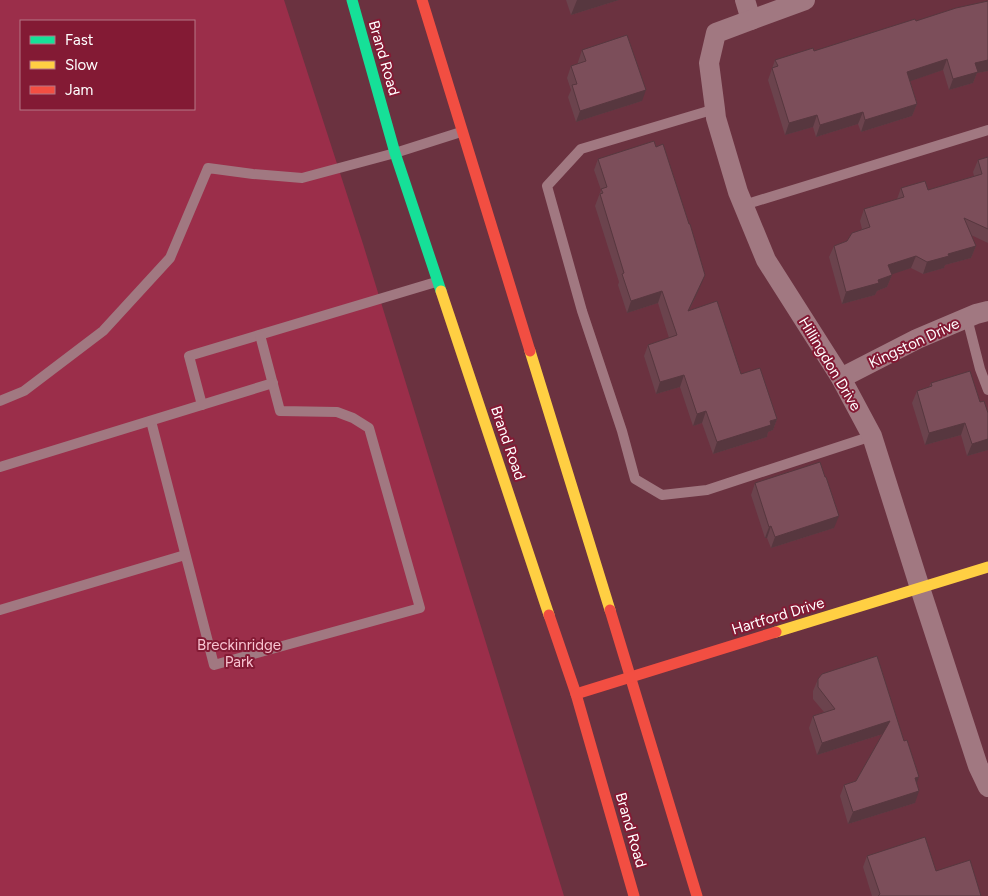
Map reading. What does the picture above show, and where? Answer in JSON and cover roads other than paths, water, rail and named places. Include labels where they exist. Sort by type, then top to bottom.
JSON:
[{"type":"main road","name":"Brand Road","points":[[352,0],[395,153],[576,694],[634,896]]},
{"type":"main road","points":[[422,0],[697,896]]},
{"type":"main road","name":"Hartford Drive","points":[[576,694],[988,567]]},
{"type":"street","points":[[745,0],[751,20]]},
{"type":"street","name":"Hillingdon Drive","points":[[801,1],[716,33],[709,63],[716,118],[733,174],[766,260],[841,378],[872,436],[978,766],[988,787]]},
{"type":"street","name":"Kingston Drive","points":[[841,378],[917,339],[988,310]]},
{"type":"lane","points":[[715,109],[581,149],[547,186],[582,312],[622,431],[635,479],[662,494],[707,490],[872,436]]},
{"type":"lane","points":[[744,205],[988,130]]},
{"type":"lane","points":[[0,401],[24,391],[102,331],[170,258],[208,168],[302,178],[395,153],[462,131]]},
{"type":"lane","points":[[202,405],[189,356],[438,282]]},
{"type":"lane","points":[[967,318],[980,369],[988,390]]},
{"type":"lane","points":[[150,421],[214,666],[420,608],[369,428],[353,418],[337,412],[280,412],[260,335]]},
{"type":"lane","points":[[0,467],[273,383]]},
{"type":"lane","points":[[0,610],[185,555]]},
{"type":"park label","name":"Breckinridge Park","points":[[239,654]]}]
